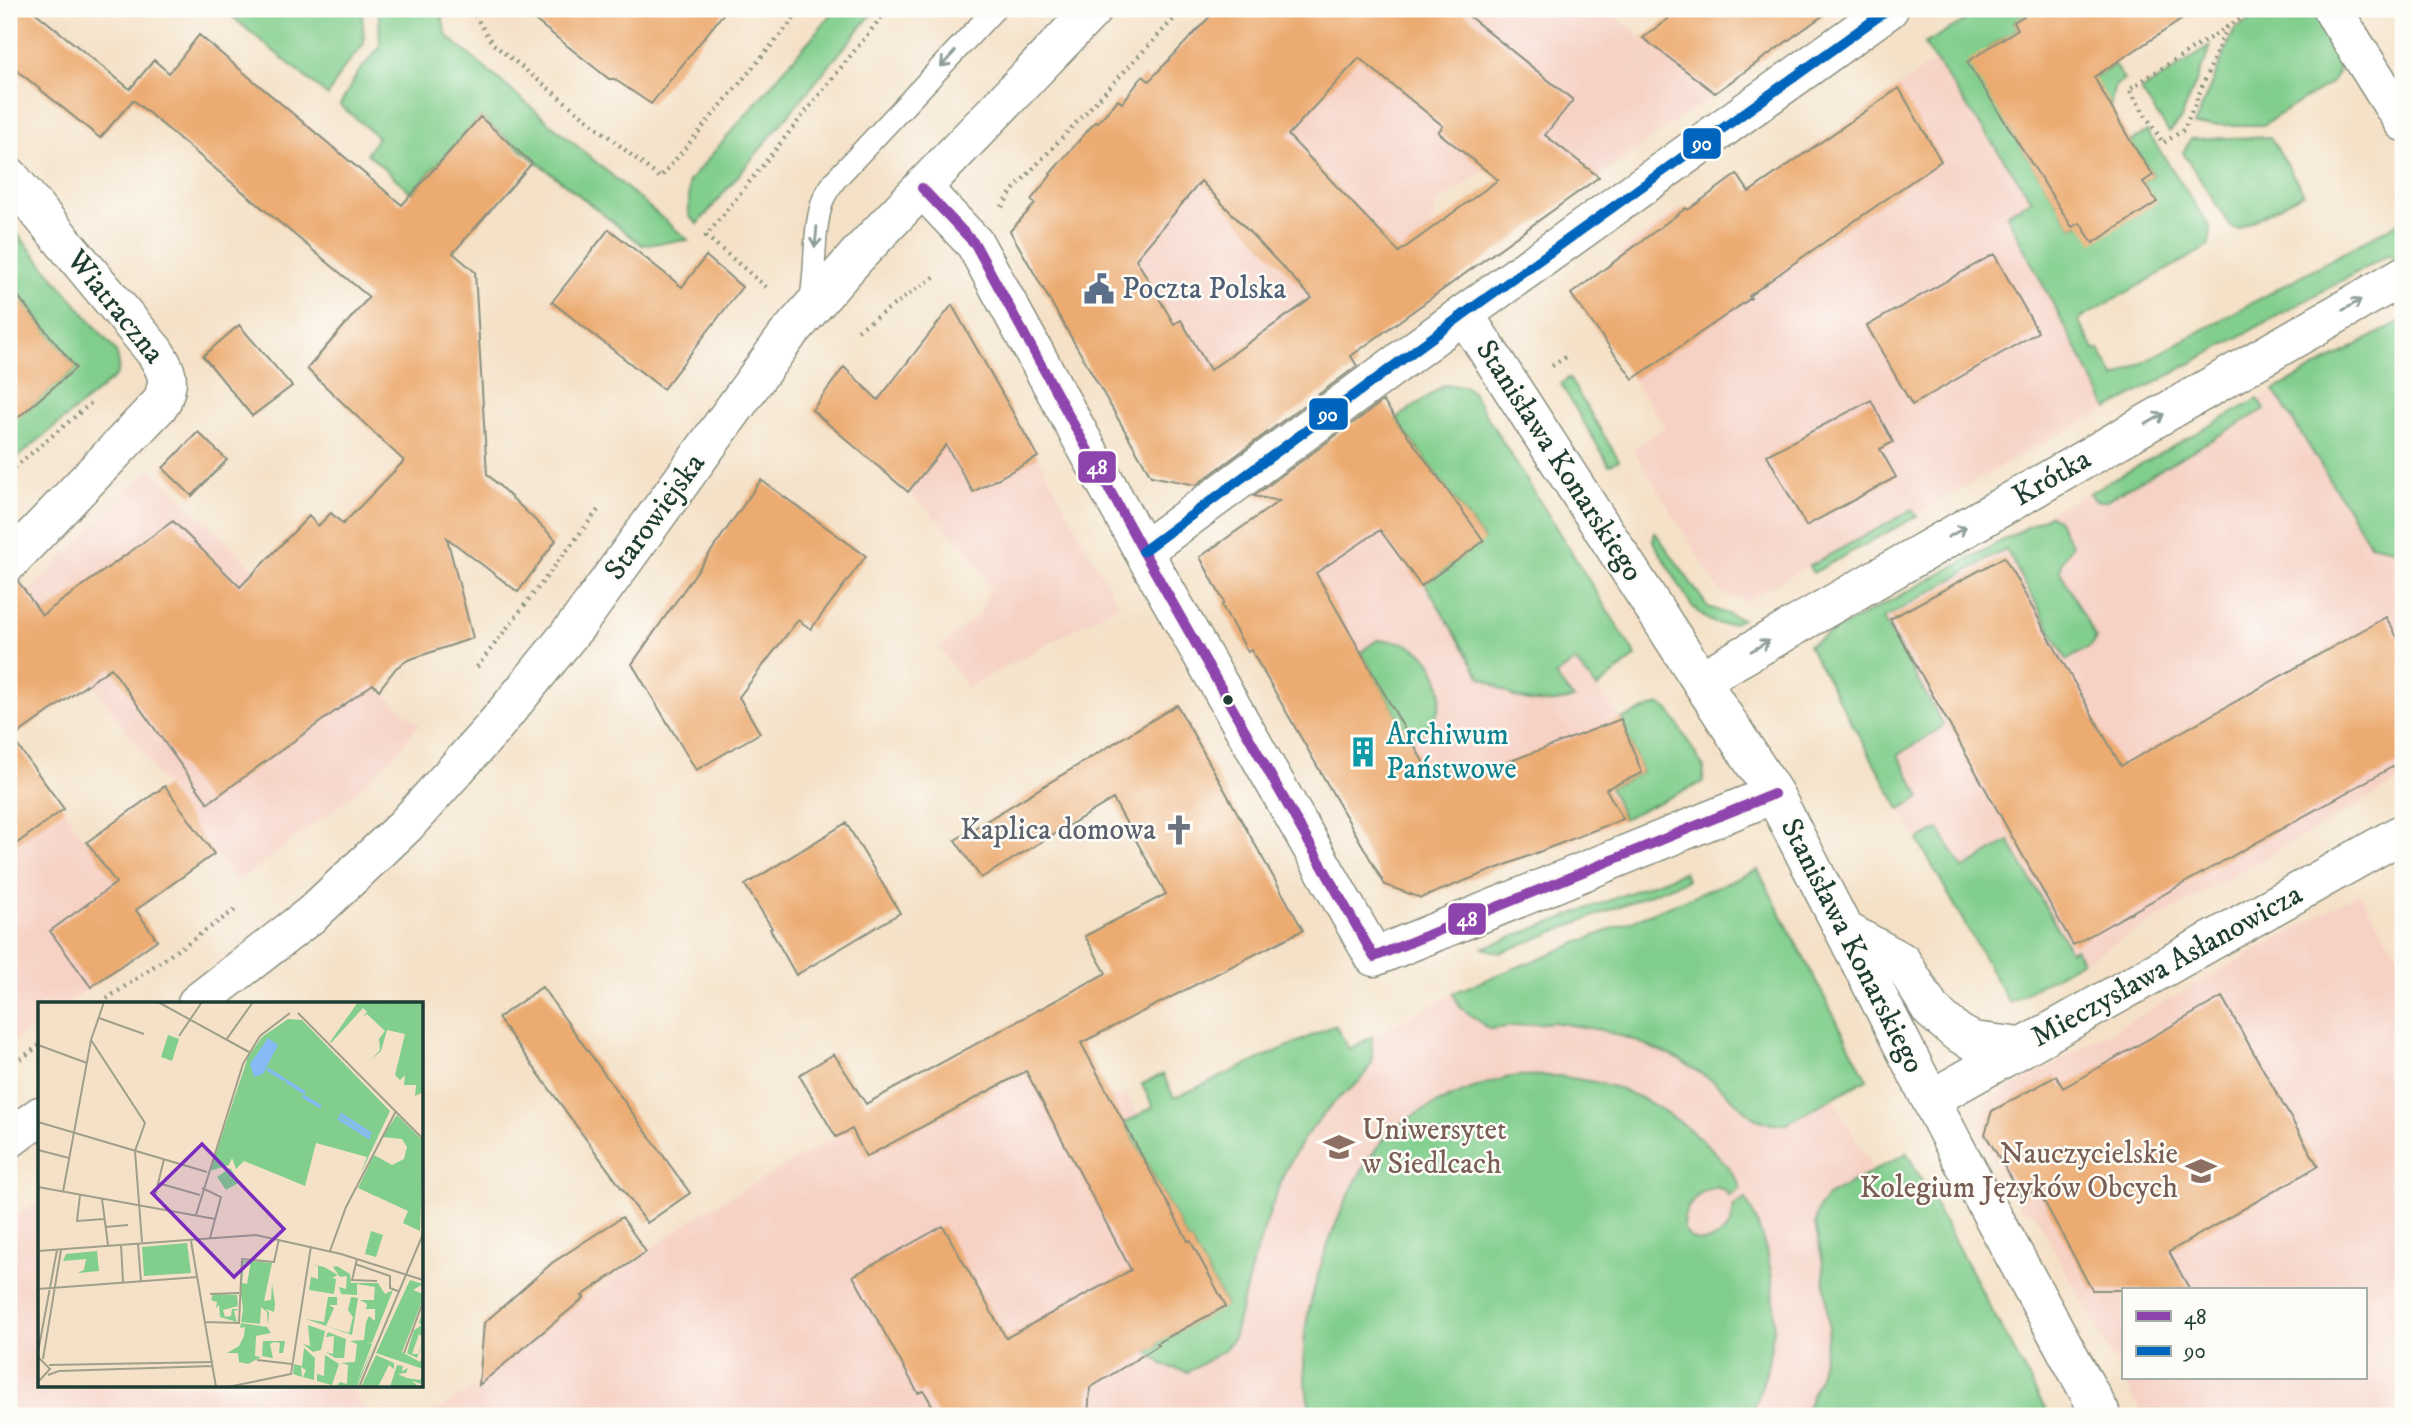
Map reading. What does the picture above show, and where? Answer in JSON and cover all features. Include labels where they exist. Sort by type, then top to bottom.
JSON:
[{"type":"street","name":"Starowiejska","points":[[198,1002],[312,914],[405,826],[493,728],[580,621],[786,337],[856,257],[1093,9]]},
{"type":"street","points":[[1143,551],[1464,314],[1889,9]]},
{"type":"street","points":[[2332,9],[2403,122]]},
{"type":"street","name":"Wiatraczna","points":[[9,176],[155,352],[167,371],[167,388],[161,403],[9,562]]},
{"type":"street","points":[[922,188],[975,243],[1143,551],[1374,957],[1774,794]]},
{"type":"street","name":"Krótka","points":[[1701,680],[2403,276]]},
{"type":"street","name":"Stanisława Konarskiego","points":[[1464,314],[1774,794],[1931,1099],[2102,1416]]},
{"type":"street","name":"Mieczysława Asłanowicza","points":[[1931,1099],[2403,833]]},
{"type":"street","points":[[1844,930],[1902,961],[1931,1010],[1958,1033],[1973,1041],[2022,1047]]},
{"type":"street","points":[[9,1139],[38,1117]]},
{"type":"lane","points":[[809,311],[822,201],[845,169],[995,9]]},
{"type":"path","points":[[471,9],[492,43],[660,178],[802,9]]},
{"type":"path","points":[[768,289],[706,236],[888,9]]},
{"type":"path","points":[[998,216],[1012,191],[1183,9]]},
{"type":"path","points":[[2227,27],[2184,130],[2163,143],[2129,89],[2227,27],[2256,9]]},
{"type":"path","points":[[852,335],[945,270]]},
{"type":"path","points":[[9,471],[101,395]]},
{"type":"path","points":[[475,670],[603,503]]},
{"type":"path","points":[[101,1002],[247,901]]},
{"type":"path","points":[[9,1067],[38,1046]]},
{"type":"shaded area","points":[[1217,9],[1605,9],[1715,93],[1599,177],[1524,121],[1485,170],[1437,203],[1430,225],[1465,274],[1257,422],[1010,231],[1034,205],[1031,200],[1037,193],[1055,179],[1050,174],[1095,122],[1122,103],[1143,76],[1149,80]]},
{"type":"shaded area","points":[[1935,61],[2032,201],[2006,215],[2108,409],[2026,452],[1813,573],[1808,566],[1746,601],[1720,592],[1633,449],[1666,426],[1571,294],[1619,258],[1616,254],[1684,206],[1689,210],[1737,174],[1748,191],[1759,185]]},
{"type":"shaded area","points":[[2403,320],[2403,779],[2010,1003],[1808,645]]},
{"type":"shaded area","points":[[902,369],[1038,457],[1118,605],[967,688],[940,648],[980,613],[991,586],[966,546],[844,437]]},
{"type":"shaded area","points":[[1396,419],[1484,541],[1621,719],[1642,773],[1621,816],[1623,819],[1421,898],[1385,885],[1252,650],[1248,652],[1222,606],[1224,602],[1200,557],[1275,504],[1272,499]]},
{"type":"shaded area","points":[[150,468],[379,690],[419,724],[401,748],[355,794],[237,882],[214,854],[28,593]]},
{"type":"shaded area","points":[[9,733],[157,940],[69,1002],[38,1002],[38,1023],[9,1045]]},
{"type":"shaded area","name":"Uniwersytet w Siedlcach","points":[[1758,870],[1867,1079],[1833,1098],[1873,1170],[1907,1153],[2049,1416],[427,1416],[479,1385],[584,1298],[703,1212],[880,1113],[1076,1044],[1106,1098],[1110,1096],[1112,1099],[1127,1093],[1137,1115],[1335,1025],[1350,1049],[1453,993]]},
{"type":"shaded area","name":"Nauczycielskie Kolegium Języków Obcych","points":[[2359,893],[2403,963],[2403,1416],[2143,1416],[2124,1380],[2366,1380],[2366,1288],[2122,1288],[2122,1377],[2036,1215],[2020,1208],[1979,1133],[1982,1114],[1989,1100]]},
{"type":"shaded area","points":[[38,1201],[38,1386],[348,1386],[371,1416],[9,1416],[9,1221]]},
{"type":"green space","points":[[223,9],[362,9],[364,44],[342,70],[328,96]]},
{"type":"green space","points":[[379,9],[440,9],[447,36],[688,240],[642,245],[480,117],[412,193],[367,153],[378,137],[340,105],[357,74],[380,47]]},
{"type":"green space","points":[[836,9],[876,9],[698,224],[689,216],[689,181]]},
{"type":"green space","points":[[1985,9],[2033,10],[2014,22],[2018,29],[1987,49],[2009,127],[2072,227],[2156,202],[2143,182],[2153,175],[2131,142],[2147,131],[2211,229],[2209,246],[2078,320],[2095,351],[2099,349],[2115,378],[2403,220],[2403,257],[2397,260],[2388,255],[2108,409],[2006,214],[2032,200],[1924,44]]},
{"type":"green space","points":[[2271,9],[2315,9],[2336,45],[2340,64],[2338,73],[2332,82],[2263,125],[2194,125],[2235,29]]},
{"type":"green space","points":[[2211,46],[2180,121],[2169,132],[2141,91]]},
{"type":"green space","points":[[2114,65],[2124,80],[2114,87],[2110,110],[2067,95]]},
{"type":"green space","points":[[2270,137],[2304,193],[2238,229],[2231,227],[2183,153],[2191,139]]},
{"type":"green space","points":[[9,224],[115,350],[119,363],[115,377],[13,461],[9,455],[9,401],[20,415],[76,368],[9,285]]},
{"type":"green space","points":[[2403,320],[2403,551],[2370,544],[2274,390]]},
{"type":"green space","points":[[1569,378],[1619,460],[1609,465],[1561,384]]},
{"type":"green space","points":[[1444,385],[1464,386],[1471,391],[1636,656],[1597,688],[1575,661],[1555,676],[1574,699],[1547,703],[1529,701],[1514,697],[1480,676],[1425,583],[1484,540],[1396,419]]},
{"type":"green space","points":[[2258,399],[2265,409],[2105,501],[2095,501],[2089,493]]},
{"type":"green space","points":[[1912,510],[1917,516],[1813,573],[1809,566]]},
{"type":"green space","points":[[2050,515],[2057,519],[2072,546],[2061,562],[2060,571],[2096,638],[2091,646],[2067,660],[2006,549],[1883,619],[1944,726],[1898,755],[1921,797],[1900,809],[1808,645]]},
{"type":"green space","points":[[1655,532],[1708,607],[1742,619],[1734,623],[1720,624],[1708,619],[1691,605],[1653,541]]},
{"type":"green space","points":[[1377,640],[1402,642],[1419,650],[1433,666],[1437,676],[1440,697],[1435,718],[1428,728],[1410,739],[1361,652]]},
{"type":"green space","points":[[1659,704],[1669,710],[1704,768],[1703,782],[1623,819],[1610,787],[1642,773],[1621,719]]},
{"type":"green space","points":[[1939,829],[1963,869],[2009,841],[2070,951],[2075,948],[2082,961],[2009,1003],[1918,840]]},
{"type":"green space","points":[[1758,870],[1867,1079],[1785,1124],[1772,1124],[1754,1118],[1713,1081],[1676,1058],[1631,1039],[1601,1030],[1553,1022],[1489,1029],[1460,1007],[1453,993]]},
{"type":"green space","points":[[1684,872],[1687,880],[1500,953],[1483,948]]},
{"type":"green space","points":[[1335,1025],[1349,1049],[1372,1037],[1372,1063],[1360,1081],[1333,1103],[1303,1139],[1286,1169],[1252,1265],[1233,1339],[1223,1351],[1188,1372],[1165,1366],[1148,1352],[1159,1346],[1157,1343],[1226,1305],[1190,1240],[1188,1241],[1125,1123],[1153,1107],[1142,1084],[1163,1074],[1174,1098]]},
{"type":"green space","points":[[1559,1076],[1625,1091],[1664,1112],[1718,1155],[1741,1188],[1729,1196],[1718,1188],[1702,1192],[1685,1213],[1683,1223],[1691,1238],[1710,1240],[1731,1224],[1734,1206],[1746,1199],[1758,1226],[1767,1253],[1774,1307],[1768,1361],[1751,1416],[1313,1416],[1304,1359],[1306,1326],[1318,1275],[1339,1215],[1368,1160],[1385,1138],[1403,1122],[1453,1096],[1512,1077]]},
{"type":"green space","points":[[1907,1153],[2049,1416],[1804,1416],[1819,1377],[1829,1328],[1823,1264],[1815,1225],[1818,1209],[1827,1196]]},
{"type":"building","points":[[9,9],[31,9],[130,89],[154,60],[169,73],[199,35],[402,205],[480,117],[532,163],[453,253],[475,272],[487,474],[556,540],[518,592],[447,538],[473,638],[408,660],[396,668],[379,690],[373,684],[208,803],[111,668],[12,738],[64,809],[9,849],[9,583],[18,581],[42,615],[173,521],[240,587],[309,516],[318,526],[331,513],[343,524],[404,461],[307,369],[369,297],[133,100],[100,138],[9,64]]},
{"type":"building","points":[[521,9],[727,9],[651,104],[614,79],[609,79]]},
{"type":"building","points":[[1217,9],[1460,9],[1573,100],[1545,135],[1599,177],[1351,356],[1357,366],[1196,485],[1151,476],[1010,231],[1035,204],[1031,200],[1050,174],[1095,122],[1097,123],[1118,100],[1122,103],[1143,76],[1149,81]],"holes":[[[1359,58],[1443,126],[1438,132],[1498,180],[1399,252],[1288,135]],[[1201,181],[1312,298],[1210,370],[1181,320],[1174,324],[1136,259]]]},
{"type":"building","points":[[1681,9],[1832,9],[1715,93],[1643,38]]},
{"type":"building","points":[[2035,9],[2198,9],[2094,77],[2153,175],[2143,182],[2157,202],[2093,243],[2080,223],[2072,227],[1967,62],[2018,29],[2014,22]]},
{"type":"building","points":[[1899,88],[1941,161],[1633,379],[1571,294],[1686,208],[1688,210],[1737,174],[1749,192]]},
{"type":"building","points":[[609,229],[682,287],[706,256],[742,287],[663,389],[552,302]]},
{"type":"building","points":[[1994,254],[2038,332],[1912,405],[1867,326]]},
{"type":"building","points":[[9,285],[76,368],[9,425]]},
{"type":"building","points":[[952,305],[1038,457],[973,492],[946,445],[908,492],[812,410],[844,367],[878,400]]},
{"type":"building","points":[[239,325],[292,386],[252,416],[203,356]]},
{"type":"building","points":[[1871,400],[1893,442],[1880,449],[1896,477],[1806,526],[1767,455]]},
{"type":"building","points":[[1383,401],[1484,541],[1421,586],[1380,530],[1316,573],[1425,765],[1466,778],[1621,719],[1642,773],[1606,789],[1623,819],[1421,898],[1385,885],[1251,650],[1248,652],[1222,606],[1224,602],[1200,557],[1279,501],[1254,496]]},
{"type":"building","points":[[198,432],[227,460],[192,496],[163,468]]},
{"type":"building","points":[[761,480],[866,556],[811,629],[798,620],[739,697],[760,733],[696,770],[632,664]]},
{"type":"building","points":[[2004,557],[2121,766],[2386,617],[2403,648],[2403,761],[2073,945],[1890,619]]},
{"type":"building","points":[[1177,705],[1303,930],[1081,1043],[1226,1306],[1157,1343],[1159,1345],[1090,1388],[1088,1416],[938,1416],[924,1391],[918,1393],[853,1276],[943,1226],[1006,1338],[1131,1270],[1026,1071],[866,1157],[852,1129],[836,1137],[799,1075],[834,1054],[866,1104],[1106,973],[1085,936],[1166,894],[1113,799],[981,878],[955,840]]},
{"type":"building","points":[[165,786],[214,854],[136,910],[157,940],[91,987],[50,931],[116,883],[87,842]]},
{"type":"building","points":[[846,823],[900,913],[796,975],[770,929],[772,928],[745,885]]},
{"type":"building","points":[[542,987],[690,1193],[647,1223],[498,1018]]},
{"type":"building","points":[[2222,997],[2318,1166],[2169,1252],[2189,1288],[2092,1290],[2038,1190],[2023,1198],[1985,1134],[1992,1111],[2056,1076],[2063,1088]]},
{"type":"building","points":[[622,1217],[646,1252],[582,1296],[584,1298],[479,1385],[484,1323],[552,1263]]},
{"type":"transit line","name":"90","points":[[1143,551],[1464,314],[1889,9]]},
{"type":"transit line","name":"48","points":[[922,188],[975,244],[1143,551],[1374,957],[1774,794]]},
{"type":"place","name":"Poczta Polska","points":[[1099,289]]},
{"type":"place","name":"Archiwum Państwowe","points":[[1363,752]]},
{"type":"place","name":"Kaplica domowa","points":[[1179,830]]},
{"type":"place","name":"Uniwersytet w Siedlcach","points":[[1339,1147]]},
{"type":"place","name":"Nauczycielskie Kolegium Języków Obcych","points":[[2201,1171]]}]
